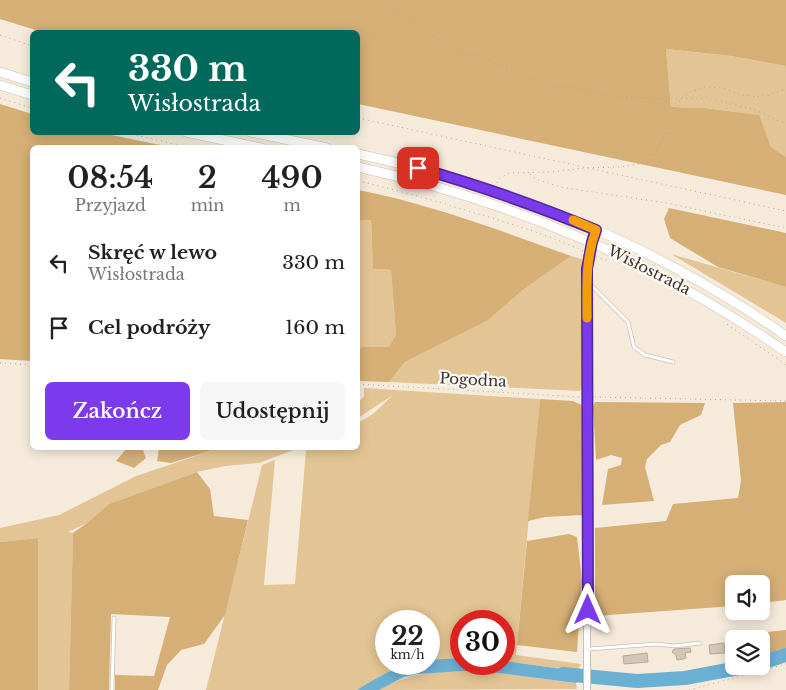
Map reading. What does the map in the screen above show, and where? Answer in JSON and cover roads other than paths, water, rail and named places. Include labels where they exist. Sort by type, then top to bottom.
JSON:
[{"type":"main road","points":[[0,72],[30,81]]},
{"type":"main road","points":[[0,85],[30,94]]},
{"type":"main road","points":[[200,135],[247,145]]},
{"type":"main road","points":[[265,135],[313,145]]},
{"type":"main road","name":"Wisłostrada","points":[[360,154],[418,168],[494,190],[596,230],[656,258],[700,282],[786,336]]},
{"type":"main road","name":"Wisłostrada","points":[[360,167],[436,186],[483,200],[592,242],[685,288],[740,320],[786,352]]},
{"type":"main road","points":[[592,242],[596,230]]},
{"type":"street","points":[[588,687],[587,280],[592,242]]},
{"type":"lane","points":[[587,280],[628,322],[634,347],[645,355],[673,362]]},
{"type":"lane","points":[[112,690],[114,618]]},
{"type":"lane","points":[[588,650],[657,644],[674,646],[700,643]]},
{"type":"water","points":[[440,659],[450,659],[450,672],[440,673]]},
{"type":"water","points":[[515,663],[577,671],[581,678],[576,683],[514,675]]},
{"type":"water","points":[[383,675],[413,675],[404,677],[379,690],[357,690]]},
{"type":"waterway","points":[[770,660],[786,655]]},
{"type":"waterway","points":[[563,674],[637,681],[685,678],[725,670]]}]
